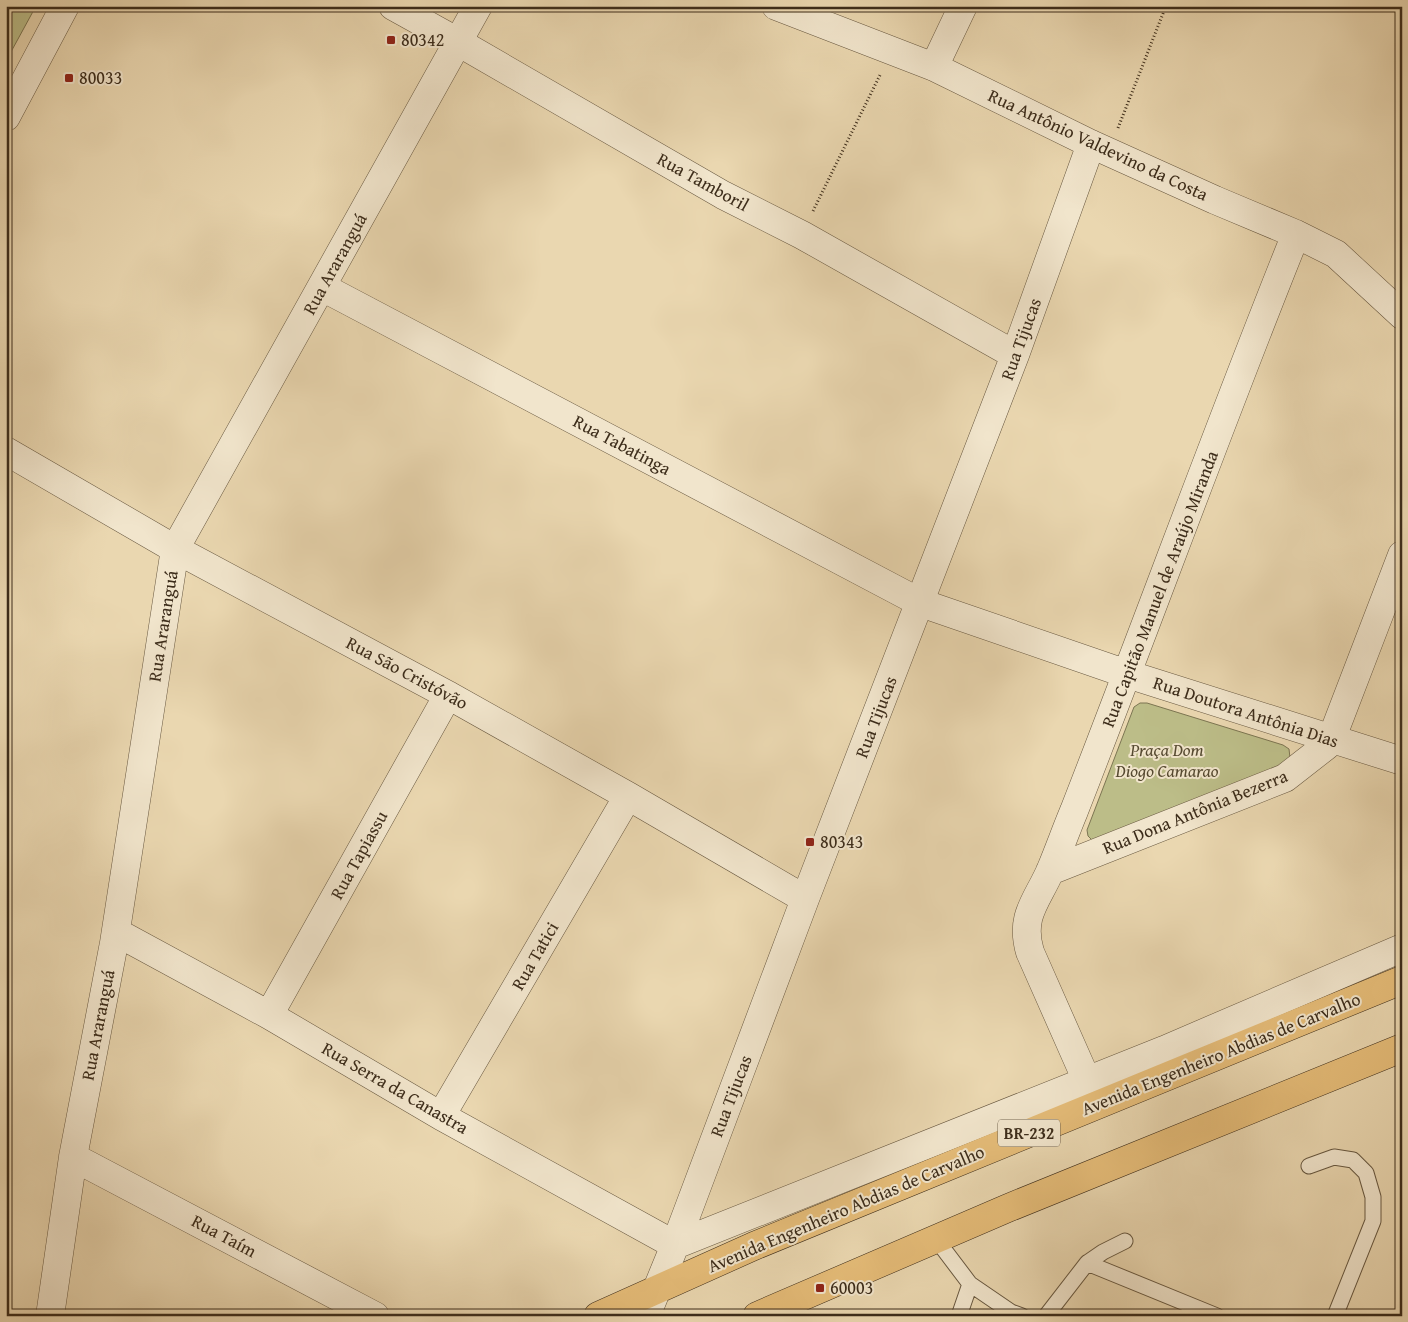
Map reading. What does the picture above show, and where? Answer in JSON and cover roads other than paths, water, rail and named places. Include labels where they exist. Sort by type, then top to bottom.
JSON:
[{"type":"highway","name":"Avenida Engenheiro Abdias de Carvalho","points":[[598,1316],[754,1246],[1402,980]]},
{"type":"highway","points":[[758,1316],[1018,1204],[1402,1048]]},
{"type":"street","points":[[6,118],[65,6]]},
{"type":"street","name":"Rua Tamboril","points":[[393,6],[723,195],[802,235],[1015,355]]},
{"type":"street","name":"Rua Araranguá","points":[[50,1316],[73,1157],[116,932],[175,548],[478,6]]},
{"type":"street","name":"Rua Antônio Valdevino da Costa","points":[[776,6],[934,67],[1100,148],[1296,234],[1336,254],[1402,315]]},
{"type":"street","points":[[934,67],[963,6]]},
{"type":"street","name":"Rua Tijucas","points":[[646,1316],[675,1245],[805,899],[921,604],[1015,355],[1100,148]]},
{"type":"street","name":"Rua Capitão Manuel de Araújo Miranda","points":[[1087,1081],[1030,952],[1027,941],[1028,919],[1032,904],[1050,871],[1128,674],[1296,234]]},
{"type":"street","name":"Rua Tabatinga","points":[[322,287],[921,604]]},
{"type":"street","name":"Rua São Cristóvão","points":[[6,451],[175,548],[448,695],[628,796],[805,899]]},
{"type":"street","points":[[1331,740],[1402,555]]},
{"type":"street","name":"Rua Doutora Antônia Dias","points":[[921,604],[1128,674],[1402,761]]},
{"type":"street","name":"Rua Tapiassu","points":[[269,1014],[448,695]]},
{"type":"street","name":"Rua Dona Antônia Bezerra","points":[[1050,871],[1285,778],[1316,755],[1331,740]]},
{"type":"street","name":"Rua Tatici","points":[[442,1116],[628,796]]},
{"type":"street","name":"Rua Serra da Canastra","points":[[116,932],[269,1014],[442,1116],[675,1245]]},
{"type":"street","points":[[675,1245],[1164,1050],[1402,948]]},
{"type":"street","name":"Rua Taím","points":[[73,1157],[375,1316]]},
{"type":"lane","points":[[1309,1166],[1334,1157],[1353,1160],[1366,1173],[1372,1197],[1372,1221],[1335,1316]]},
{"type":"lane","points":[[936,1240],[970,1284],[1011,1312],[1022,1316]]},
{"type":"lane","points":[[1046,1316],[1087,1263],[1103,1252],[1125,1241]]},
{"type":"lane","points":[[1087,1263],[1217,1316]]},
{"type":"lane","points":[[959,1316],[970,1284]]},
{"type":"place","name":"80342","points":[[391,40]]},
{"type":"place","name":"80033","points":[[69,78]]},
{"type":"place","name":"80343","points":[[810,842]]},
{"type":"place","name":"60003","points":[[820,1288]]},
{"type":"park label","name":"Praça Dom Diogo Camarao","points":[[1167,760]]}]
